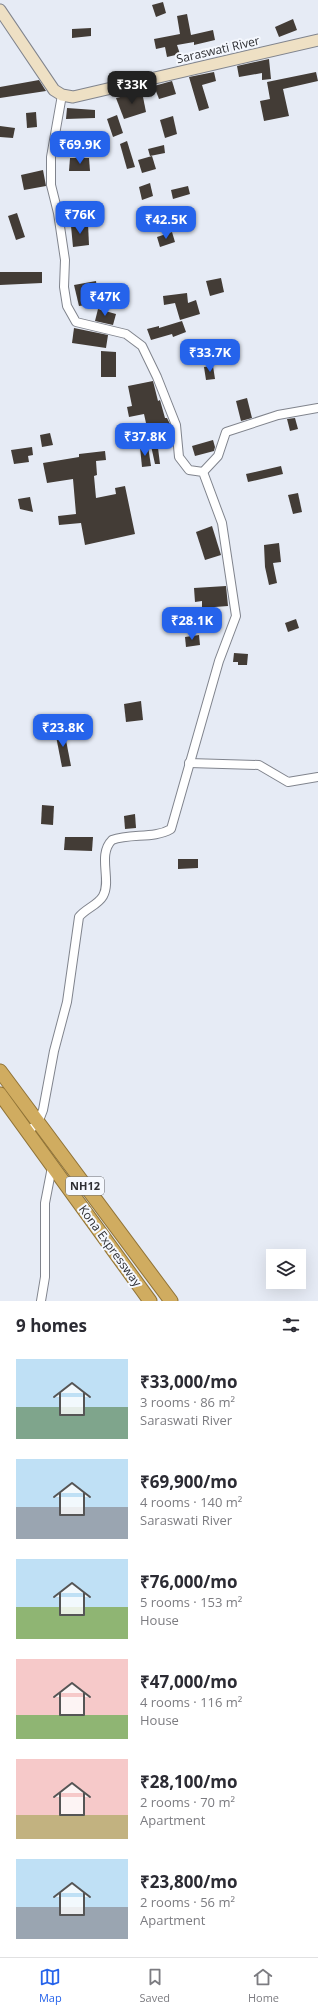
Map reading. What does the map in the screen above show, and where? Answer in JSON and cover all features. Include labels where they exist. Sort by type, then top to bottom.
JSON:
[{"type":"highway","name":"Kona Expressway","points":[[0,1071],[171,1301]]},
{"type":"highway","name":"Kona Expressway","points":[[0,1094],[150,1301]]},
{"type":"main road","points":[[0,10],[54,90],[62,95]]},
{"type":"main road","name":"Saraswati River","points":[[62,95],[73,97],[318,40]]},
{"type":"street","points":[[62,95],[51,157],[51,185],[58,213],[65,260],[64,287],[67,306],[76,322],[126,334],[142,346],[157,377],[176,425],[178,456],[189,470],[203,472]]},
{"type":"street","points":[[203,472],[218,456],[226,432],[278,415],[318,408]]},
{"type":"street","points":[[27,1132],[38,1123],[43,1110],[54,1051],[67,1002],[77,924],[83,912],[103,895],[105,887],[107,847],[112,840],[118,838],[159,833],[171,829],[219,661],[236,616],[222,523],[203,472]]},
{"type":"street","points":[[189,763],[259,765],[288,782],[318,777]]},
{"type":"street","points":[[41,1301],[46,1277],[45,1203],[52,1167]]},
{"type":"building","points":[[163,2],[166,13],[156,17],[152,5]]},
{"type":"building","points":[[187,14],[191,35],[213,30],[215,40],[194,45],[194,42],[177,45],[180,54],[167,57],[165,47],[156,49],[154,39],[180,34],[177,16]]},
{"type":"building","points":[[293,19],[297,30],[279,37],[275,27]]},
{"type":"building","points":[[91,28],[91,36],[72,38],[72,29]]},
{"type":"building","points":[[269,59],[271,79],[262,80],[262,73],[239,77],[237,66]]},
{"type":"building","points":[[214,72],[216,81],[202,85],[209,108],[199,111],[189,77]]},
{"type":"building","points":[[316,72],[318,81],[283,89],[289,116],[264,121],[260,101],[270,99],[267,82]]},
{"type":"building","points":[[39,80],[46,91],[0,98],[0,87]]},
{"type":"building","points":[[172,81],[176,94],[159,99],[154,86]]},
{"type":"building","points":[[142,92],[146,112],[124,119],[116,98]]},
{"type":"building","points":[[67,108],[95,110],[95,118],[66,119]]},
{"type":"building","points":[[36,112],[37,127],[27,128],[26,113]]},
{"type":"building","points":[[117,115],[123,133],[113,137],[107,119]]},
{"type":"building","points":[[173,116],[177,134],[165,138],[160,120]]},
{"type":"building","points":[[0,126],[15,128],[13,138],[0,137]]},
{"type":"building","points":[[127,141],[135,167],[127,169],[120,144]]},
{"type":"building","points":[[62,143],[75,143],[74,151],[62,150]]},
{"type":"building","points":[[164,145],[165,153],[150,156],[148,149]]},
{"type":"building","points":[[152,156],[156,169],[142,173],[138,160]]},
{"type":"building","points":[[70,158],[89,158],[90,171],[69,171]]},
{"type":"building","points":[[43,170],[46,186],[24,190],[21,175]]},
{"type":"building","points":[[150,183],[153,196],[142,200],[139,187]]},
{"type":"building","points":[[188,186],[190,194],[173,199],[171,190]]},
{"type":"building","points":[[17,213],[25,237],[16,240],[8,216]]},
{"type":"building","points":[[88,224],[89,245],[73,247],[71,226]]},
{"type":"building","points":[[172,232],[175,242],[160,247],[157,237]]},
{"type":"building","points":[[0,272],[42,272],[42,283],[0,285]]},
{"type":"building","points":[[221,278],[224,292],[210,296],[206,281]]},
{"type":"building","points":[[96,281],[99,303],[79,306],[74,285]]},
{"type":"building","points":[[187,293],[188,303],[196,300],[200,314],[180,320],[175,303],[164,305],[163,296]]},
{"type":"building","points":[[98,309],[116,314],[113,325],[95,321]]},
{"type":"building","points":[[182,321],[186,332],[173,337],[172,334],[151,340],[147,329],[159,326],[159,328]]},
{"type":"building","points":[[74,328],[108,335],[106,348],[72,343]]},
{"type":"building","points":[[101,351],[116,352],[116,377],[101,377]]},
{"type":"building","points":[[213,366],[215,379],[206,380],[204,367]]},
{"type":"building","points":[[153,381],[158,401],[160,400],[165,418],[167,418],[171,426],[172,437],[157,440],[160,464],[155,464],[144,414],[129,417],[127,407],[132,406],[128,386]]},
{"type":"building","points":[[247,398],[252,418],[241,421],[236,401]]},
{"type":"building","points":[[295,418],[298,429],[290,431],[287,419]]},
{"type":"building","points":[[50,433],[53,445],[42,447],[40,435]]},
{"type":"building","points":[[213,440],[215,447],[214,451],[195,456],[192,446]]},
{"type":"building","points":[[148,446],[151,466],[142,467],[140,447]]},
{"type":"building","points":[[32,447],[33,455],[28,456],[29,462],[14,464],[11,450]]},
{"type":"building","points":[[105,451],[106,460],[96,461],[97,475],[94,476],[96,498],[116,494],[115,488],[125,486],[135,534],[85,545],[81,523],[59,525],[58,516],[76,514],[73,479],[47,483],[43,463],[79,457],[79,454]]},
{"type":"building","points":[[281,466],[283,474],[248,482],[246,474]]},
{"type":"building","points":[[298,493],[302,512],[293,514],[288,495]]},
{"type":"building","points":[[30,497],[33,512],[20,509],[18,499]]},
{"type":"building","points":[[212,526],[221,555],[205,560],[196,532]]},
{"type":"building","points":[[279,543],[281,562],[273,563],[277,583],[269,585],[265,567],[264,545]]},
{"type":"building","points":[[226,586],[228,606],[202,608],[202,601],[195,602],[194,588]]},
{"type":"building","points":[[296,619],[299,628],[288,632],[285,623]]},
{"type":"building","points":[[199,635],[200,645],[186,647],[185,637]]},
{"type":"building","points":[[234,653],[248,654],[247,665],[238,665],[238,662],[233,662]]},
{"type":"building","points":[[141,701],[143,720],[126,722],[124,704]]},
{"type":"building","points":[[64,730],[71,766],[62,767],[55,731]]},
{"type":"building","points":[[42,805],[54,806],[53,825],[41,824]]},
{"type":"building","points":[[135,814],[136,828],[125,829],[124,816]]},
{"type":"building","points":[[65,837],[93,837],[92,851],[64,850]]},
{"type":"building","points":[[178,859],[198,859],[198,868],[178,869]]}]
